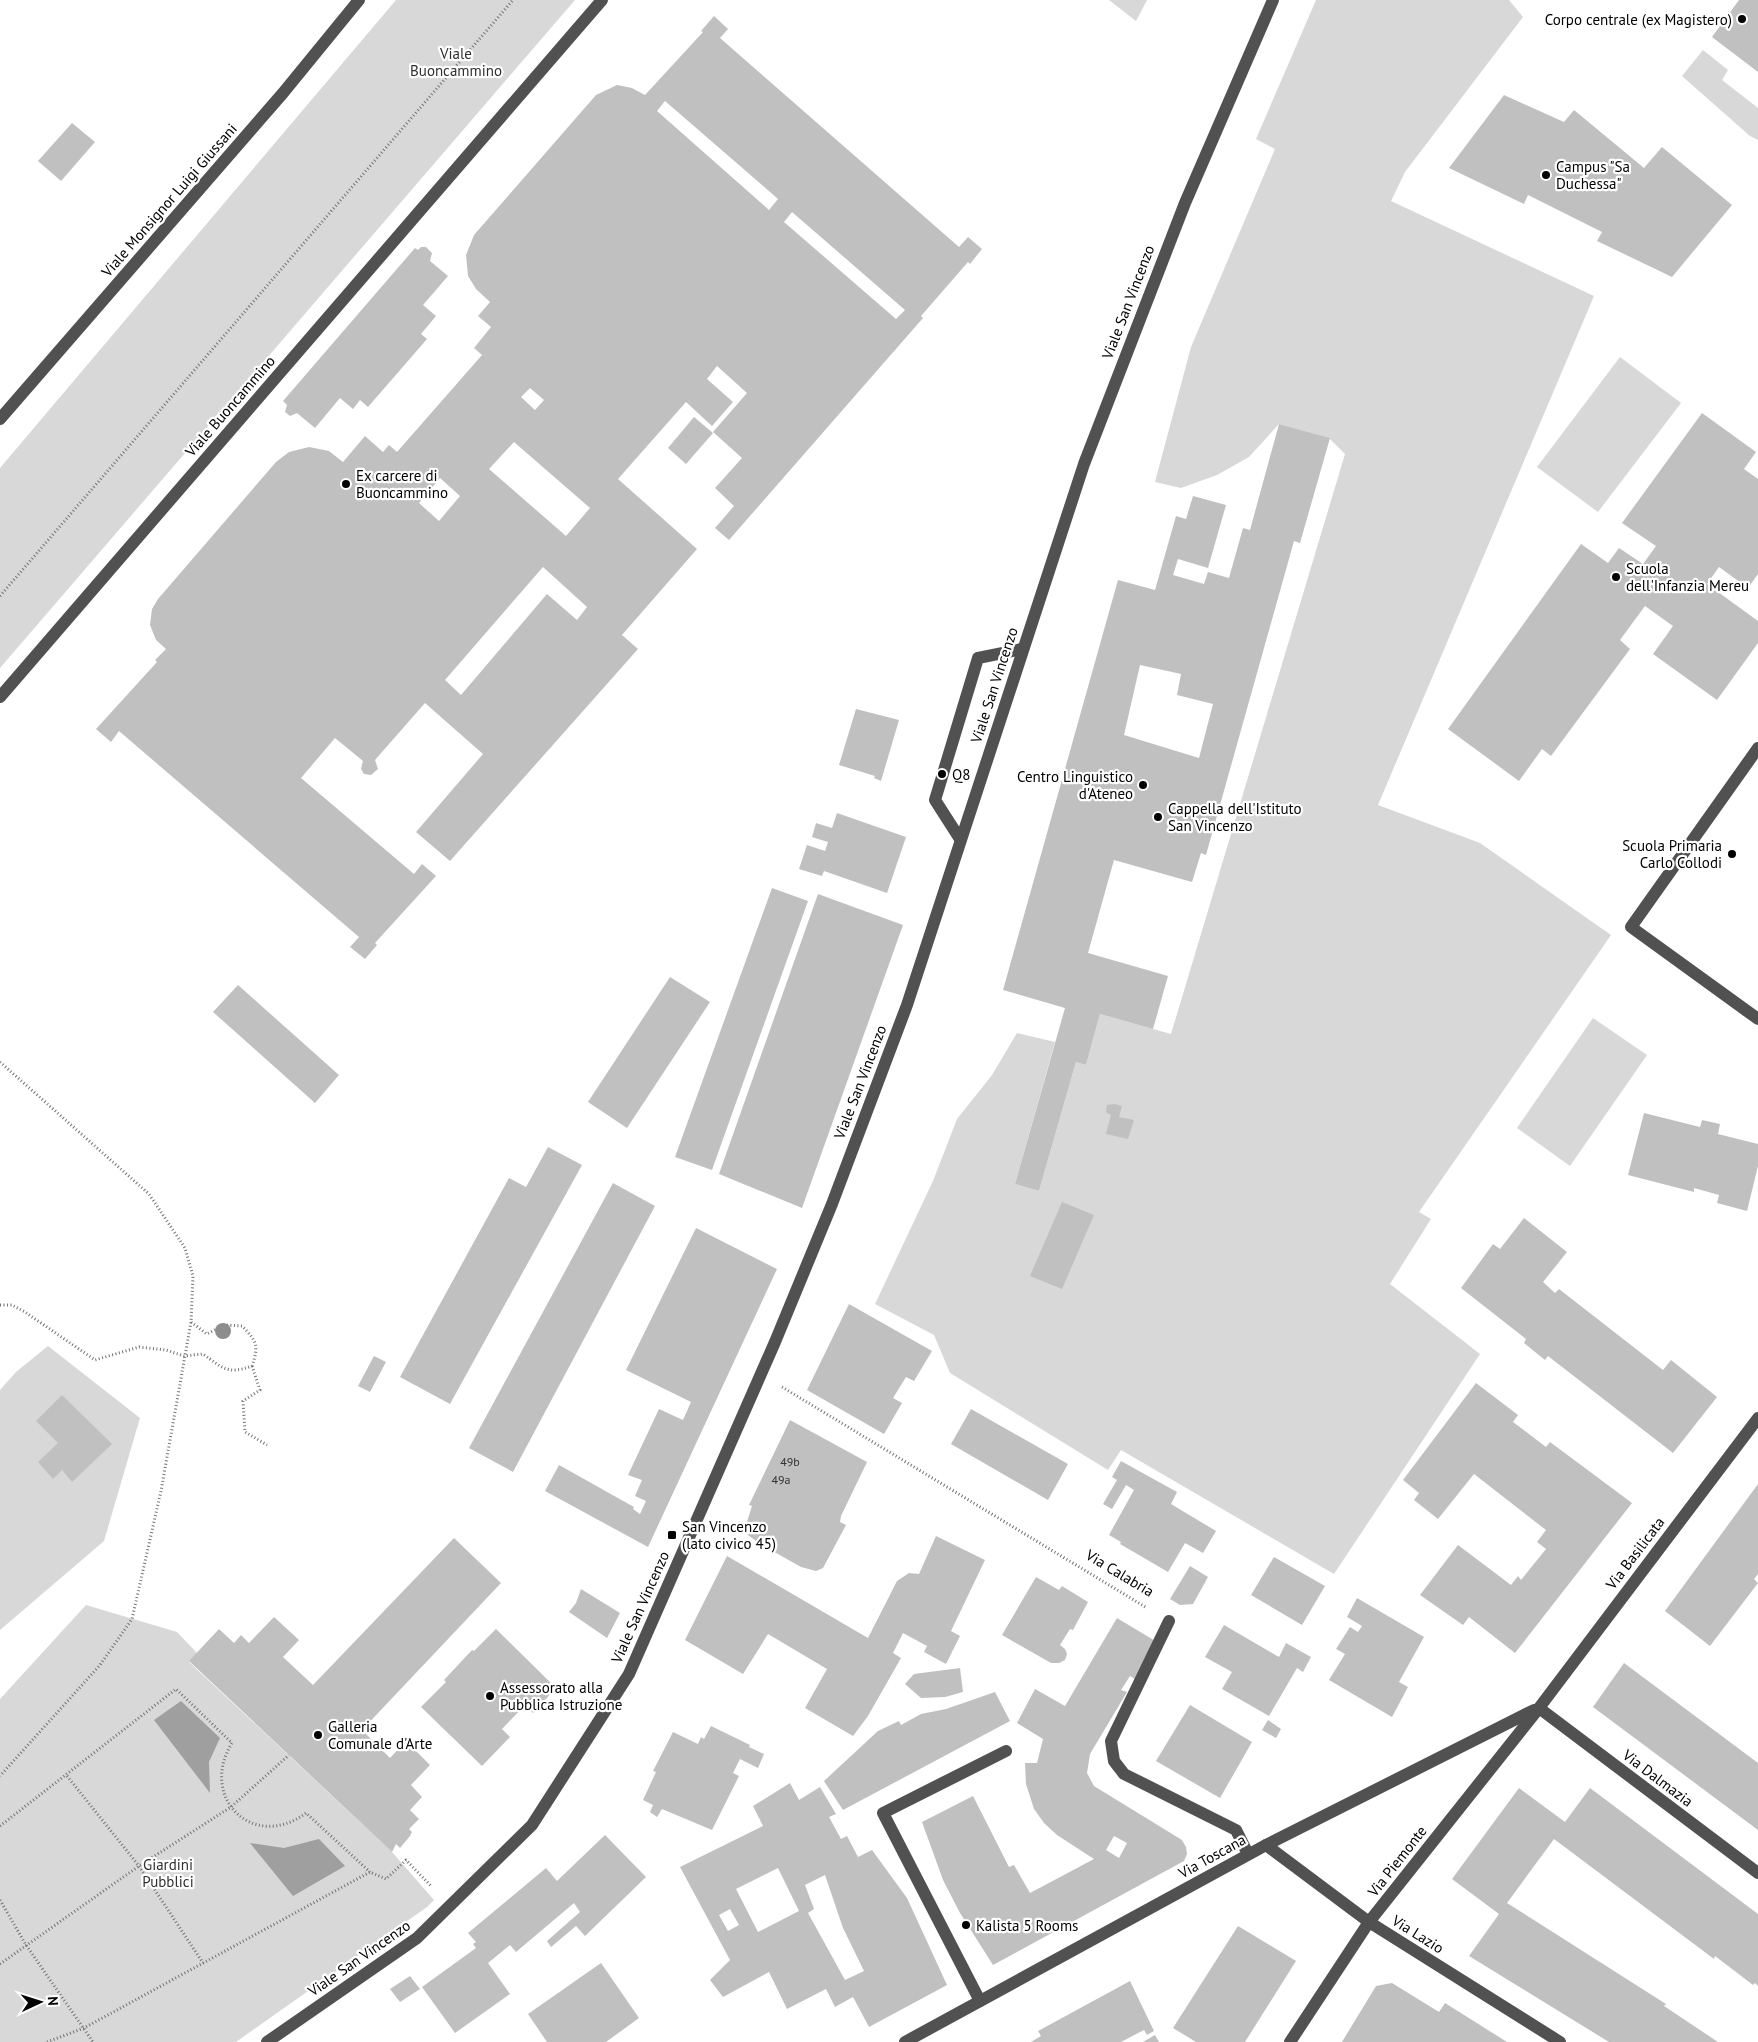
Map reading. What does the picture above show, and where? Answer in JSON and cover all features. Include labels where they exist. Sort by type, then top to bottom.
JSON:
[{"type":"street","name":"Viale Monsignor Luigi Giussani","points":[[0,418],[283,93],[360,0]]},
{"type":"street","name":"Viale Buoncammino","points":[[0,697],[602,0]]},
{"type":"street","name":"Viale San Vincenzo","points":[[267,2042],[417,1938],[532,1824],[629,1674],[775,1342],[832,1204],[906,1005],[1084,464],[1184,203],[1273,0]]},
{"type":"street","points":[[960,839],[935,800],[978,658],[1022,649]]},
{"type":"street","points":[[1758,748],[1630,927],[1758,1019]]},
{"type":"street","name":"Via Basilicata","points":[[1539,1708],[1758,1418]]},
{"type":"street","points":[[1169,1622],[1111,1741],[1114,1762],[1124,1774],[1236,1830],[1248,1854]]},
{"type":"street","name":"Via Toscana","points":[[905,2042],[1248,1854],[1539,1708]]},
{"type":"street","name":"Via Dalmazia","points":[[1539,1708],[1758,1873]]},
{"type":"street","name":"Via Piemonte","points":[[1290,2042],[1369,1922],[1539,1708]]},
{"type":"street","points":[[980,2001],[883,1813],[1006,1751]]},
{"type":"street","name":"Via Lazio","points":[[1266,1845],[1369,1922],[1560,2042]]},
{"type":"path","points":[[0,596],[514,0]]},
{"type":"path","points":[[0,1062],[149,1194],[186,1248],[194,1276],[191,1322],[161,1490],[132,1619],[100,1665],[0,1776]]},
{"type":"path","points":[[0,1305],[12,1305],[25,1312],[95,1360],[139,1347],[166,1350],[184,1356],[203,1354],[225,1370],[237,1371],[252,1366]]},
{"type":"path","points":[[191,1322],[207,1334],[224,1325],[242,1326],[253,1336],[258,1351],[252,1366],[260,1390],[243,1401],[246,1432],[266,1445]]},
{"type":"path","name":"Via Calabria","points":[[779,1386],[1169,1622]]},
{"type":"path","points":[[0,1826],[68,1776],[176,1690],[232,1743],[225,1754],[220,1781],[224,1795],[231,1807],[246,1821],[259,1826],[272,1827],[290,1823],[306,1813],[370,1872],[386,1879],[406,1860],[449,1906]]},
{"type":"path","points":[[0,1964],[139,1866],[231,1807],[290,1755]]},
{"type":"path","points":[[68,1776],[139,1866],[203,1963]]},
{"type":"path","points":[[47,2042],[84,2028],[370,1872]]},
{"type":"path","points":[[0,1900],[26,1945],[93,2042]]},
{"type":"green space","name":"Viale Buoncammino","points":[[396,0],[575,0],[0,668],[0,468]]},
{"type":"green space","points":[[1109,0],[1147,0],[1136,21]]},
{"type":"green space","points":[[1316,0],[1509,0],[1523,17],[1405,172],[1391,201],[1594,296],[1378,805],[1480,843],[1611,935],[1419,1212],[1431,1219],[1390,1284],[1480,1354],[1334,1574],[1121,1450],[1108,1470],[950,1373],[934,1335],[875,1304],[933,1181],[957,1119],[992,1075],[1017,1033],[1055,1042],[1015,1184],[1039,1191],[1076,1062],[1086,1065],[1100,1014],[1171,1034],[1345,454],[1329,438],[1279,424],[1249,457],[1217,475],[1181,488],[1155,482],[1191,347],[1275,149],[1256,139]]},
{"type":"green space","points":[[1703,50],[1728,70],[1722,80],[1758,108],[1758,140],[1750,136],[1682,76]]},
{"type":"green space","points":[[1620,357],[1681,403],[1598,512],[1537,467]]},
{"type":"green space","points":[[1593,1018],[1647,1055],[1570,1166],[1517,1128]]},
{"type":"green space","points":[[48,1346],[140,1418],[104,1541],[0,1630],[0,1390],[16,1372]]},
{"type":"green space","name":"Giardini Pubblici","points":[[86,1605],[177,1632],[197,1653],[189,1662],[392,1852],[434,1900],[427,1907],[236,2042],[0,2042],[0,1699]]},
{"type":"shaded area","points":[[181,1701],[220,1738],[209,1762],[210,1793],[154,1720]]},
{"type":"shaded area","points":[[319,1839],[345,1866],[293,1896],[250,1843],[284,1848]]},
{"type":"building","name":"Corpo centrale (ex Magistero)","points":[[1739,0],[1758,0],[1758,72],[1712,37]]},
{"type":"building","name":"Ex carcere di Buoncammino","points":[[714,16],[728,29],[720,38],[959,247],[968,237],[982,249],[970,264],[968,262],[921,316],[923,318],[729,540],[715,528],[734,506],[715,488],[742,458],[713,432],[747,393],[717,366],[707,379],[733,402],[712,426],[686,402],[618,479],[697,549],[622,635],[638,649],[450,861],[416,832],[483,754],[425,703],[375,760],[378,769],[371,775],[364,774],[361,769],[363,761],[335,738],[301,778],[414,874],[422,864],[436,876],[375,943],[377,945],[365,959],[350,947],[359,937],[119,731],[111,742],[96,729],[157,662],[155,660],[166,649],[156,640],[150,625],[152,609],[158,599],[276,462],[289,452],[309,447],[329,451],[343,462],[365,436],[383,452],[389,445],[397,452],[482,355],[474,348],[491,327],[478,316],[490,302],[476,289],[468,276],[466,255],[474,235],[596,95],[617,85],[632,88],[645,95],[703,32],[701,31]],"holes":[[[665,101],[778,199],[769,210],[657,111]],[[792,212],[905,310],[896,319],[784,222]],[[530,388],[544,400],[535,410],[521,397]],[[514,442],[590,508],[566,536],[489,469]],[[440,478],[460,496],[439,521],[419,503]],[[543,567],[587,607],[577,620],[547,594],[461,695],[445,680]]]},
{"type":"building","points":[[1504,95],[1564,122],[1574,110],[1644,168],[1662,147],[1732,205],[1672,277],[1597,241],[1602,232],[1528,195],[1524,204],[1449,168]]},
{"type":"building","points":[[72,123],[95,142],[61,181],[38,161]]},
{"type":"building","points":[[421,247],[426,247],[432,253],[430,261],[448,276],[423,305],[436,316],[421,334],[427,339],[368,407],[360,400],[353,409],[340,398],[315,428],[297,413],[290,416],[285,412],[287,405],[283,401],[415,248],[418,250]]},
{"type":"building","points":[[1702,413],[1756,452],[1744,469],[1758,479],[1758,574],[1748,588],[1719,567],[1707,584],[1758,621],[1758,643],[1717,700],[1653,654],[1673,626],[1645,606],[1620,640],[1630,649],[1551,756],[1542,749],[1519,781],[1448,729],[1581,544],[1608,563],[1619,548],[1643,564],[1656,546],[1622,523]]},
{"type":"building","points":[[694,417],[713,433],[686,464],[668,448]]},
{"type":"building","name":"Centro Linguistico d'Ateneo","points":[[1279,424],[1330,438],[1300,543],[1294,541],[1206,855],[1201,853],[1192,882],[1114,860],[1088,953],[1168,976],[1153,1029],[1100,1014],[1086,1065],[1076,1062],[1039,1191],[1015,1184],[1065,1008],[1003,990],[1118,580],[1155,590],[1176,516],[1186,519],[1193,496],[1226,505],[1208,568],[1178,559],[1173,575],[1204,584],[1208,572],[1229,578],[1243,528],[1250,530]],"holes":[[[1140,665],[1181,674],[1177,695],[1213,704],[1199,758],[1124,735]]]},
{"type":"building","points":[[856,709],[899,720],[881,781],[874,778],[875,776],[839,765]]},
{"type":"building","points":[[837,813],[906,837],[887,893],[824,871],[822,876],[799,869],[807,845],[825,851],[828,842],[812,837],[816,823],[832,828]]},
{"type":"building","points":[[772,888],[808,901],[712,1170],[675,1157]]},
{"type":"building","points":[[818,894],[903,925],[802,1208],[719,1174]]},
{"type":"building","points":[[670,977],[710,1002],[627,1128],[588,1102]]},
{"type":"building","points":[[238,985],[339,1075],[315,1103],[213,1012]]},
{"type":"building","points":[[1115,1104],[1122,1106],[1119,1117],[1134,1120],[1128,1139],[1106,1134],[1111,1115],[1106,1112],[1107,1105]]},
{"type":"building","points":[[1644,1113],[1700,1127],[1702,1120],[1720,1124],[1718,1134],[1758,1144],[1758,1166],[1747,1211],[1717,1203],[1719,1195],[1694,1188],[1694,1192],[1628,1175]]},
{"type":"building","points":[[548,1147],[582,1165],[450,1404],[400,1377],[509,1178],[526,1187]]},
{"type":"building","points":[[613,1183],[655,1206],[513,1472],[469,1448]]},
{"type":"building","points":[[1062,1202],[1094,1215],[1062,1289],[1030,1276]]},
{"type":"building","points":[[1524,1218],[1567,1252],[1543,1282],[1555,1293],[1559,1289],[1663,1370],[1671,1360],[1717,1397],[1673,1453],[1548,1356],[1545,1360],[1524,1343],[1526,1339],[1461,1288],[1493,1244],[1500,1249]]},
{"type":"building","points":[[696,1228],[777,1269],[648,1547],[545,1491],[559,1465],[634,1507],[633,1509],[640,1514],[646,1501],[635,1496],[642,1480],[628,1475],[659,1409],[683,1420],[691,1402],[626,1370]]},
{"type":"building","points":[[849,1304],[932,1351],[914,1381],[906,1377],[893,1398],[902,1403],[884,1434],[807,1390]]},
{"type":"building","points":[[374,1356],[386,1362],[370,1392],[358,1386]]},
{"type":"building","points":[[1476,1383],[1518,1415],[1513,1422],[1546,1447],[1550,1442],[1632,1503],[1515,1653],[1469,1617],[1463,1625],[1420,1595],[1458,1545],[1511,1585],[1518,1576],[1521,1580],[1546,1549],[1537,1542],[1546,1530],[1474,1474],[1438,1519],[1414,1500],[1419,1493],[1403,1480]]},
{"type":"building","points":[[62,1395],[112,1444],[72,1482],[62,1470],[53,1479],[38,1462],[58,1443],[36,1421]]},
{"type":"building","points":[[971,1409],[1068,1464],[1048,1500],[951,1444]]},
{"type":"building","points":[[790,1420],[867,1462],[841,1516],[840,1522],[846,1525],[823,1568],[816,1571],[801,1567],[760,1544],[748,1535],[745,1528],[752,1506],[749,1505]]},
{"type":"building","points":[[1121,1461],[1177,1492],[1171,1504],[1216,1531],[1203,1553],[1185,1543],[1168,1572],[1120,1544],[1121,1542],[1109,1535],[1134,1490],[1126,1485],[1112,1509],[1103,1504],[1117,1480],[1112,1477]]},
{"type":"building","points":[[1758,1484],[1758,1574],[1754,1579],[1758,1583],[1710,1646],[1665,1611]]},
{"type":"building","points":[[936,1536],[985,1560],[951,1631],[960,1636],[946,1664],[924,1652],[927,1646],[903,1633],[893,1653],[901,1658],[868,1716],[853,1736],[805,1708],[827,1669],[768,1634],[743,1674],[685,1640],[727,1556],[868,1638],[897,1581],[909,1573],[919,1574]]},
{"type":"building","name":"Galleria Comunale d'Arte","points":[[454,1538],[501,1583],[362,1730],[390,1758],[406,1741],[430,1765],[411,1785],[422,1797],[410,1810],[419,1819],[409,1829],[412,1832],[410,1836],[400,1848],[396,1844],[392,1852],[189,1661],[219,1629],[234,1643],[241,1635],[249,1643],[274,1617],[299,1640],[283,1657],[313,1685]]},
{"type":"building","points":[[1274,1557],[1325,1586],[1302,1625],[1251,1595]]},
{"type":"building","points":[[1190,1566],[1208,1577],[1193,1604],[1180,1605],[1170,1599]]},
{"type":"building","points":[[1036,1577],[1059,1590],[1062,1586],[1088,1602],[1073,1630],[1070,1629],[1060,1645],[1067,1654],[1065,1660],[1059,1663],[1051,1663],[1002,1635]]},
{"type":"building","points":[[581,1589],[620,1613],[607,1638],[569,1612],[576,1603]]},
{"type":"building","points":[[1357,1598],[1424,1637],[1399,1682],[1408,1687],[1392,1717],[1329,1680],[1345,1654],[1336,1649],[1350,1627],[1358,1632],[1362,1626],[1347,1617]]},
{"type":"building","points":[[1117,1618],[1157,1642],[1135,1679],[1130,1676],[1121,1690],[1127,1692],[1090,1754],[1087,1773],[1094,1786],[1182,1840],[1187,1854],[1184,1861],[993,1965],[960,1913],[943,1880],[922,1822],[973,1796],[1009,1867],[1014,1865],[1030,1893],[1094,1859],[1057,1835],[1044,1823],[1034,1809],[1026,1784],[1025,1763],[1037,1763],[1043,1739],[1017,1723],[1035,1689],[1065,1706]],"holes":[[[1114,1836],[1127,1843],[1119,1858],[1106,1850]]]},
{"type":"building","points":[[1224,1625],[1279,1657],[1286,1643],[1311,1657],[1303,1672],[1297,1668],[1269,1716],[1222,1689],[1232,1672],[1205,1657]]},
{"type":"building","name":"Assessorato alla Pubblica Istruzione","points":[[496,1629],[556,1688],[533,1713],[525,1705],[502,1729],[510,1737],[482,1766],[421,1707],[446,1682],[444,1680],[472,1650],[474,1651]]},
{"type":"building","points":[[1624,1663],[1758,1763],[1758,1830],[1593,1707]]},
{"type":"building","points":[[960,1668],[963,1692],[945,1697],[921,1698],[905,1684],[914,1674]]},
{"type":"building","points":[[995,1692],[1010,1721],[843,1810],[824,1781],[878,1731],[899,1721],[901,1725],[921,1714],[946,1709]]},
{"type":"building","points":[[1190,1705],[1252,1742],[1220,1798],[1156,1761]]},
{"type":"building","points":[[1268,1720],[1281,1729],[1276,1738],[1262,1730]]},
{"type":"building","points":[[711,1726],[764,1754],[758,1768],[740,1759],[733,1773],[739,1776],[712,1830],[662,1809],[657,1817],[650,1812],[653,1805],[643,1800],[656,1772],[653,1771],[673,1732],[698,1744],[701,1737],[704,1739]]},
{"type":"building","points":[[790,1783],[799,1800],[820,1787],[836,1814],[829,1817],[841,1839],[847,1836],[858,1857],[872,1850],[907,1898],[947,1985],[869,2027],[853,1997],[835,2007],[826,1989],[787,2009],[769,1972],[723,1997],[710,1980],[730,1960],[680,1867],[763,1826],[753,1806]],"holes":[[[778,1868],[799,1911],[758,1932],[736,1889]],[[825,1875],[843,1928],[864,1971],[845,1980],[808,1913],[814,1909],[805,1885]],[[730,1909],[739,1925],[728,1931],[719,1915]]]},
{"type":"building","points":[[1519,1788],[1565,1822],[1590,1788],[1758,1914],[1758,1986],[1755,1983],[1753,1985],[1715,1956],[1714,1959],[1554,1839],[1507,1903],[1666,2004],[1664,2006],[1718,2042],[1609,2042],[1469,1956],[1499,1914],[1452,1879]]},
{"type":"building","points":[[605,1835],[646,1877],[585,1936],[576,1926],[551,1947],[547,1941],[580,1912],[574,1903],[516,1952],[510,1945],[488,1963],[510,1994],[455,2033],[422,1987],[476,1948],[473,1944],[476,1942],[468,1933],[546,1868],[557,1881]]},
{"type":"building","points":[[1238,1926],[1296,1961],[1245,2042],[1196,2042],[1173,2028]]},
{"type":"building","points":[[601,1963],[639,2018],[606,2042],[547,2042],[528,2014]]},
{"type":"building","points":[[410,1976],[420,1989],[400,2002],[390,1989]]},
{"type":"building","points":[[1130,1981],[1154,2031],[1147,2035],[1144,2030],[1121,2042],[1031,2042],[1041,2036],[1038,2031]]},
{"type":"building","points":[[1392,1983],[1439,2012],[1445,2003],[1507,2042],[1342,2042],[1376,1986]]},
{"type":"building","points":[[1155,2035],[1159,2042],[1143,2042]]},
{"type":"place","name":"Corpo centrale (ex Magistero)","points":[[1742,19]]},
{"type":"place","name":"Campus \"Sa Duchessa\"","points":[[1546,175]]},
{"type":"place","name":"Ex carcere di Buoncammino","points":[[346,484]]},
{"type":"place","name":"Scuola dell'Infanzia Mereu","points":[[1616,577]]},
{"type":"place","name":"Q8","points":[[942,774]]},
{"type":"place","name":"Centro Linguistico d'Ateneo","points":[[1143,785]]},
{"type":"place","name":"Cappella dell'Istituto San Vincenzo","points":[[1158,817]]},
{"type":"place","name":"Scuola Primaria Carlo Collodi","points":[[1732,854]]},
{"type":"place","name":"San Vincenzo (lato civico 45)","points":[[672,1535]]},
{"type":"place","name":"Assessorato alla Pubblica Istruzione","points":[[490,1696]]},
{"type":"place","name":"Galleria Comunale d'Arte","points":[[318,1735]]},
{"type":"place","name":"Kalista 5 Rooms","points":[[966,1925]]}]
